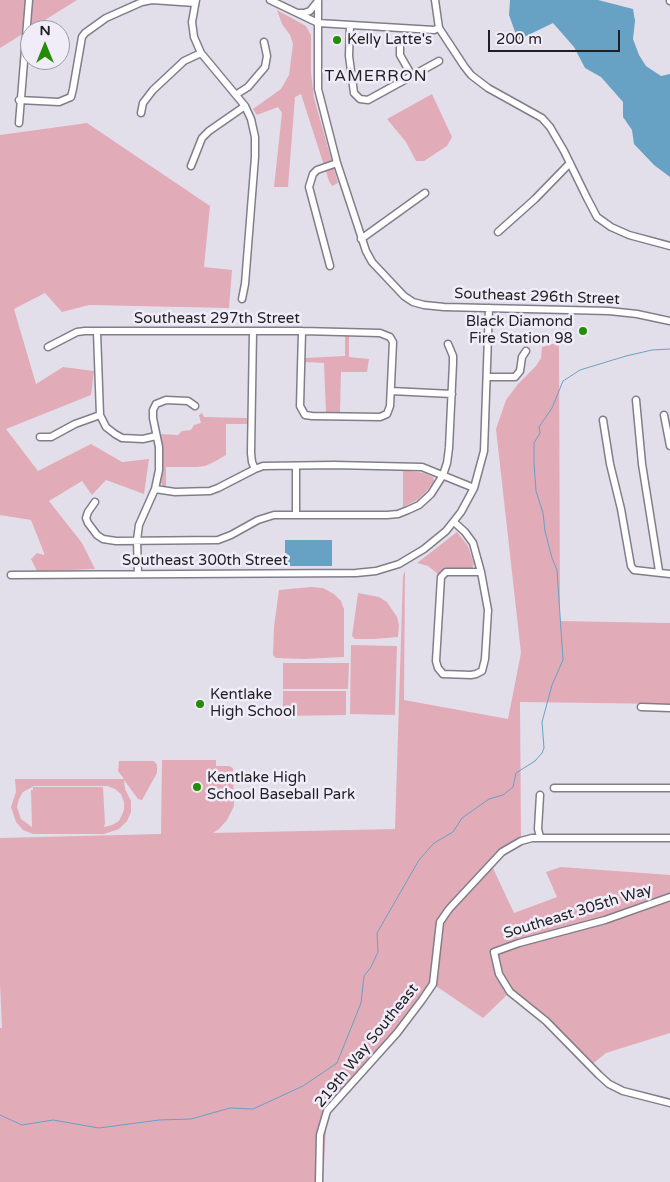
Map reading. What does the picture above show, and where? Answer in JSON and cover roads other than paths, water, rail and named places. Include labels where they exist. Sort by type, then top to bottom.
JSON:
[{"type":"street","points":[[19,122],[19,100],[29,0]]},
{"type":"street","points":[[19,100],[59,102],[71,97],[82,38],[85,33],[106,18],[142,2],[152,0],[195,1],[192,22],[194,37],[201,53],[237,94],[245,106],[251,118],[255,137],[246,284],[242,299]]},
{"type":"street","points":[[270,0],[318,23],[434,30],[439,28]]},
{"type":"street","points":[[435,0],[439,28],[464,66],[478,81],[542,118],[550,127],[600,220],[629,235],[670,246]]},
{"type":"street","points":[[294,12],[307,12],[318,1]]},
{"type":"street","points":[[318,1],[316,77],[318,89],[361,239],[425,193]]},
{"type":"street","points":[[350,25],[349,56],[354,92],[357,98],[368,100],[439,61]]},
{"type":"street","points":[[237,94],[248,87],[265,67],[267,56],[264,42]]},
{"type":"street","points":[[400,47],[400,55],[412,76]]},
{"type":"street","points":[[141,113],[143,102],[153,90],[184,61],[201,53]]},
{"type":"street","points":[[191,166],[202,138],[214,127],[245,106]]},
{"type":"street","points":[[330,266],[310,192],[310,180],[317,170],[338,163]]},
{"type":"street","points":[[498,232],[535,199],[570,163]]},
{"type":"street","name":"Southeast 296th Street","points":[[361,239],[372,262],[404,296],[413,302],[424,305],[609,311],[637,314],[670,321]]},
{"type":"street","name":"Southeast 300th Street","points":[[11,575],[356,573],[376,571],[399,564],[433,543],[454,522],[474,488],[484,451],[489,308]]},
{"type":"street","points":[[253,331],[251,453],[255,468]]},
{"type":"street","points":[[302,331],[300,406],[305,415],[380,417],[387,414],[390,406],[391,391],[452,394]]},
{"type":"street","name":"Southeast 297th Street","points":[[48,347],[77,332],[302,331],[375,333],[392,339],[391,391]]},
{"type":"street","points":[[97,332],[100,415],[106,426],[114,434],[122,438],[143,439],[156,436]]},
{"type":"street","points":[[95,502],[86,518],[97,535],[103,539],[116,541],[218,540],[231,536],[274,515],[365,516],[398,514],[419,505],[443,476],[449,448],[453,356],[448,344]]},
{"type":"street","points":[[487,377],[516,377],[520,371],[522,357],[526,351]]},
{"type":"street","points":[[138,574],[138,525],[155,488],[160,463],[159,447],[152,413],[156,404],[166,400],[184,401],[195,406]]},
{"type":"street","points":[[636,400],[642,464],[659,572]]},
{"type":"street","points":[[40,437],[51,437],[75,424],[100,415]]},
{"type":"street","points":[[664,415],[670,446]]},
{"type":"street","points":[[603,420],[631,566],[634,570],[670,574]]},
{"type":"street","points":[[155,488],[175,492],[210,491],[255,468],[274,465],[414,466],[430,469],[474,488]]},
{"type":"street","points":[[296,466],[296,515]]},
{"type":"street","points":[[454,522],[473,543],[481,572],[487,606],[487,631],[482,671],[471,676],[443,674],[437,665],[439,580],[446,572],[481,572]]},
{"type":"street","points":[[641,707],[670,708]]},
{"type":"street","points":[[554,788],[670,788]]},
{"type":"street","points":[[540,795],[538,829],[540,837],[670,838]]},
{"type":"street","name":"219th Way Southeast","points":[[319,1182],[320,1135],[327,1111],[397,1033],[433,984],[440,922],[449,909],[502,852],[521,841],[540,837]]},
{"type":"street","name":"Southeast 305th Way","points":[[670,897],[605,920],[519,943],[494,952],[499,974],[510,992],[546,1021],[598,1075],[609,1084],[623,1091],[670,1103]]},
{"type":"water","points":[[510,0],[598,0],[633,9],[635,21],[633,39],[639,55],[646,66],[661,76],[670,74],[670,177],[654,165],[634,144],[632,130],[623,117],[623,102],[601,77],[585,68],[574,47],[553,23],[518,40],[509,15]]},
{"type":"water","points":[[285,540],[332,540],[332,566],[285,566]]},
{"type":"waterway","points":[[0,1115],[22,1125],[53,1120],[99,1128],[159,1120],[191,1119],[230,1108],[253,1109],[303,1086],[337,1063],[361,1003],[364,976],[371,967],[378,952],[377,933],[419,860],[434,843],[453,832],[462,818],[489,799],[503,795],[513,787],[516,773],[535,761],[544,748],[542,722],[552,685],[563,660],[557,570],[552,558],[545,531],[543,513],[536,491],[534,443],[540,433],[539,427],[552,408],[563,381],[580,370],[626,356],[652,350],[670,349]]},
{"type":"place","name":"Kelly Latte's","points":[[337,40]]},
{"type":"place","name":"Black Diamond Fire Station 98","points":[[583,331]]},
{"type":"place","name":"Kentlake High School","points":[[200,704]]},
{"type":"place","name":"Kentlake High School Baseball Park","points":[[197,787]]},
{"type":"district","name":"TAMERRON","points":[[376,77]]}]
